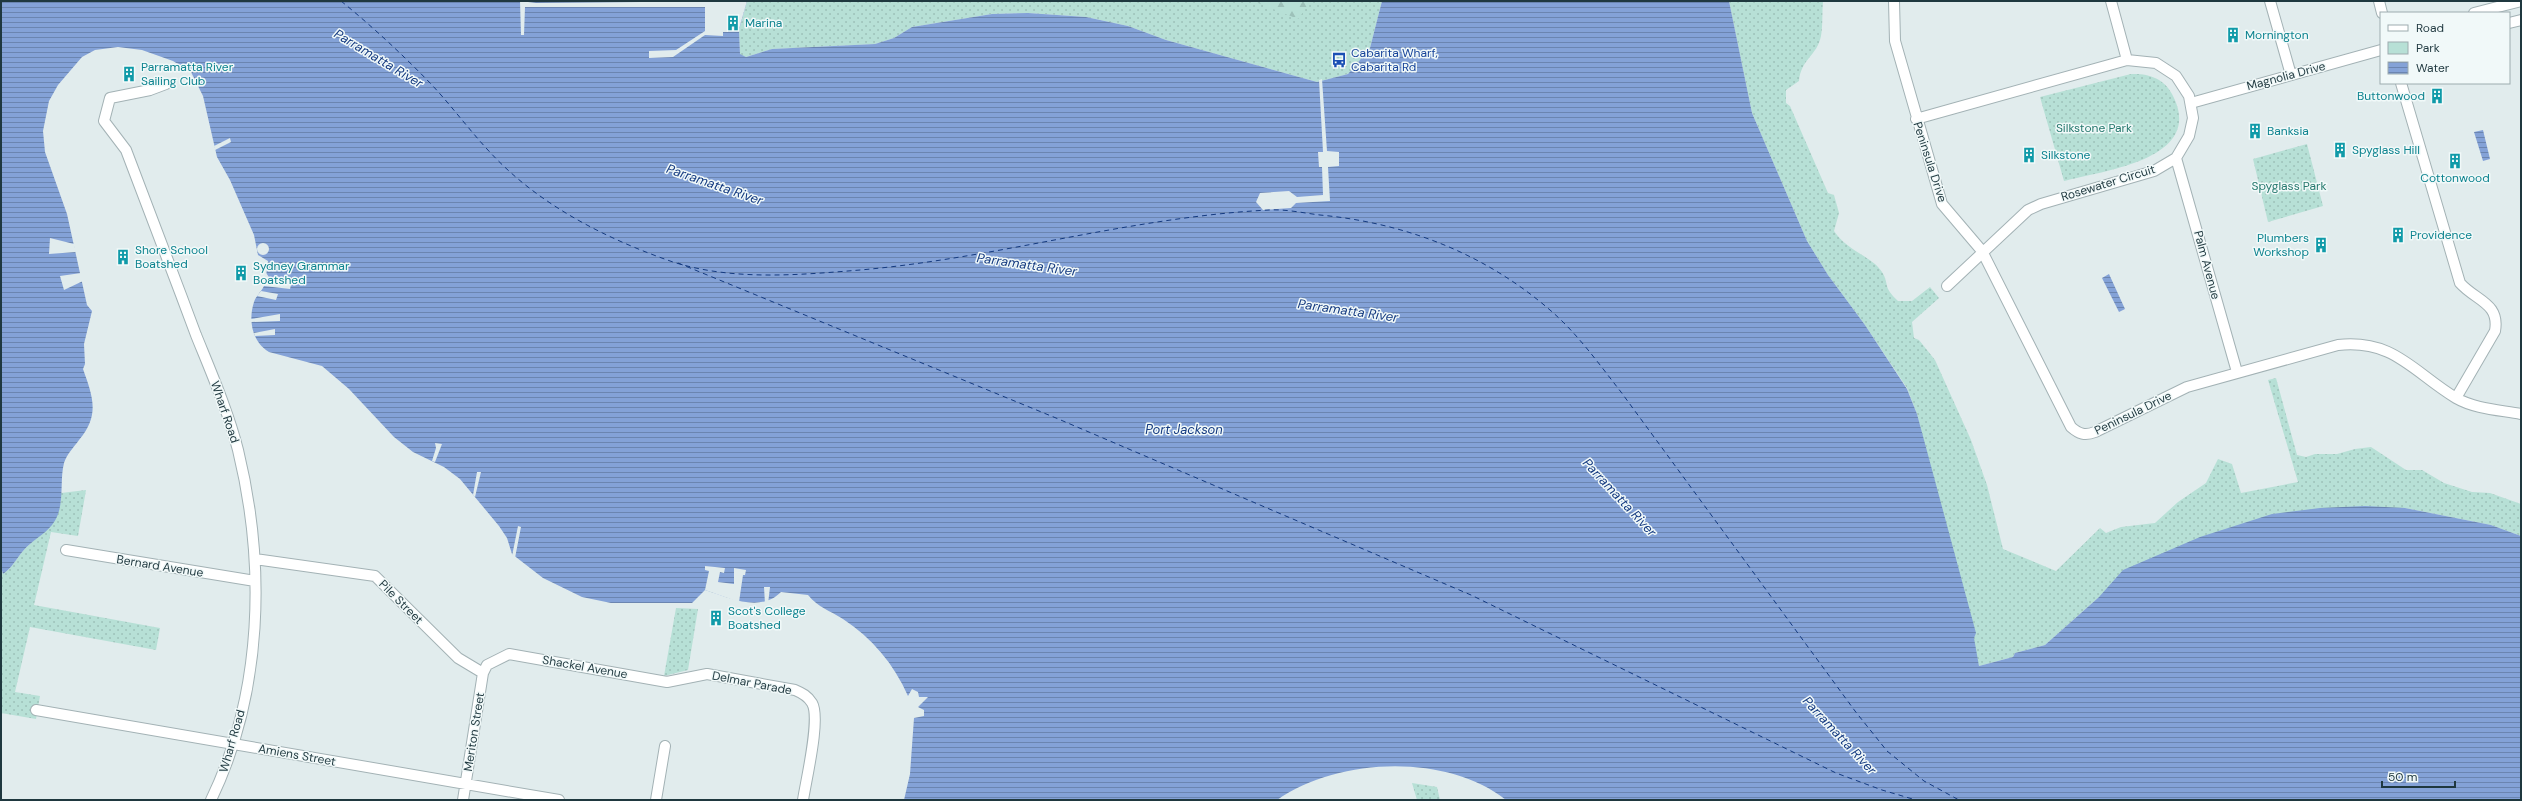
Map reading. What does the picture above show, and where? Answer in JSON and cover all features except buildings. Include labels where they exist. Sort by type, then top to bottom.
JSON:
[{"type":"street","name":"Peninsula Drive","points":[[1894,1],[1894,33],[1916,119],[1942,204],[1982,251],[2071,427],[2076,432],[2089,434],[2095,432],[2173,392],[2236,372],[2338,345],[2355,343],[2386,349],[2456,398],[2473,405],[2521,414]]},
{"type":"street","points":[[2111,1],[2127,60]]},
{"type":"street","points":[[2270,1],[2291,75]]},
{"type":"street","points":[[2379,1],[2382,12]]},
{"type":"street","points":[[2478,12],[2521,1]]},
{"type":"street","points":[[2510,23],[2521,20]]},
{"type":"street","name":"Magnolia Drive","points":[[2192,103],[2380,50]]},
{"type":"street","points":[[1916,119],[2127,60],[2148,61],[2167,69],[2183,84],[2192,103],[2192,127],[2176,158]]},
{"type":"street","name":"Wharf Road","points":[[166,84],[150,90],[110,98],[104,121],[126,150],[223,404],[237,448],[247,494],[255,559],[254,647],[233,744],[211,800]]},
{"type":"street","points":[[2401,84],[2460,283],[2470,294],[2490,307],[2497,320],[2495,331],[2456,398]]},
{"type":"street","name":"Rosewater Circuit","points":[[1947,286],[1982,251],[2028,210],[2041,204],[2154,170],[2176,158]]},
{"type":"street","name":"Palm Avenue","points":[[2176,158],[2236,372]]},
{"type":"street","name":"Bernard Avenue","points":[[66,550],[255,581]]},
{"type":"street","name":"Pile Street","points":[[255,559],[375,576],[458,658],[485,669]]},
{"type":"street","name":"Shackel Avenue","points":[[485,669],[509,654],[667,682],[685,677]]},
{"type":"street","name":"Meriton Street","points":[[463,800],[485,669]]},
{"type":"street","name":"Delmar Parade","points":[[685,677],[707,674],[795,690],[806,696],[815,710],[815,723],[803,800]]},
{"type":"street","name":"Amiens Street","points":[[36,710],[558,800]]},
{"type":"street","points":[[656,800],[665,746]]},
{"type":"green space","points":[[747,1],[1382,1],[1370,48],[1348,74],[1317,82],[1166,40],[1128,26],[1086,17],[1028,13],[992,14],[912,27],[894,38],[875,44],[772,49],[746,57],[740,55],[739,30]]},
{"type":"green space","points":[[1253,1],[1311,1],[1298,19]]},
{"type":"green space","points":[[1729,1],[1823,1],[1822,32],[1819,43],[1806,62],[1800,74],[1799,81],[1786,90],[1786,103],[1790,106],[1828,193],[1834,195],[1839,213],[1834,231],[1839,238],[1878,267],[1884,276],[1888,289],[1898,301],[1912,301],[1930,287],[1939,298],[1912,322],[1914,338],[1919,340],[1935,360],[1971,440],[1987,485],[2003,549],[2056,571],[2100,528],[2106,533],[2121,527],[2155,523],[2178,502],[2206,483],[2218,459],[2232,464],[2241,493],[2298,482],[2268,380],[2276,378],[2297,455],[2306,457],[2315,454],[2337,454],[2355,449],[2371,447],[2406,470],[2422,470],[2444,483],[2472,492],[2490,493],[2521,504],[2521,536],[2491,525],[2405,508],[2099,597],[2045,645],[2015,653],[2013,657],[1979,666],[1917,414],[1907,388],[1865,325],[1828,275],[1807,241],[1752,113]]},
{"type":"green space","name":"Silkstone Park","points":[[2131,74],[2143,74],[2160,80],[2169,89],[2179,116],[2176,133],[2164,147],[2146,158],[2125,166],[2064,181],[2040,97]]},
{"type":"green space","name":"Spyglass Park","points":[[2307,144],[2323,206],[2268,222],[2253,159]]},
{"type":"green space","points":[[86,490],[78,536],[51,532],[34,605],[160,628],[156,650],[30,627],[15,692],[40,696],[36,719],[1,713],[1,567],[3,574],[23,551],[54,520],[58,512],[61,493]]},
{"type":"green space","points":[[676,608],[698,609],[688,670],[664,676]]},
{"type":"green space","points":[[1412,783],[1437,787],[1440,800],[1417,800]]},
{"type":"water","name":"Port Jackson","points":[[1,1],[747,1],[739,30],[740,54],[746,57],[772,49],[875,44],[894,38],[912,27],[992,14],[1028,13],[1086,17],[1128,26],[1166,40],[1317,82],[1348,74],[1370,48],[1382,1],[1729,1],[1752,113],[1807,241],[1828,275],[1865,325],[1907,389],[1917,414],[1976,633],[1974,638],[1979,666],[2013,657],[2015,653],[2045,645],[2099,597],[2123,570],[2200,537],[2272,514],[2320,508],[2365,506],[2405,508],[2491,525],[2521,536],[2521,800],[1506,800],[1482,785],[1454,774],[1424,768],[1392,766],[1361,769],[1330,775],[1302,786],[1277,800],[904,800],[910,774],[914,718],[924,716],[924,710],[918,707],[928,697],[919,697],[918,692],[912,689],[908,696],[889,663],[873,643],[854,626],[820,606],[808,595],[781,592],[764,602],[754,603],[734,600],[705,590],[692,603],[611,603],[582,597],[543,578],[512,554],[507,538],[499,526],[460,479],[444,467],[413,452],[394,437],[349,389],[322,366],[269,352],[263,348],[255,337],[251,316],[255,300],[264,286],[268,261],[258,255],[254,235],[230,180],[217,157],[203,96],[191,72],[173,61],[142,50],[118,47],[95,50],[82,57],[58,85],[49,101],[43,131],[45,152],[67,214],[87,305],[92,311],[84,344],[85,364],[83,369],[90,388],[93,406],[90,422],[86,431],[64,463],[61,503],[56,518],[49,529],[26,547],[3,574],[1,567]]},
{"type":"water","points":[[2483,130],[2490,159],[2483,161],[2474,132]]},
{"type":"water","points":[[2109,274],[2125,309],[2119,312],[2102,278]]},
{"type":"pier","points":[[520,1],[536,3],[747,1],[739,29],[728,29],[728,32],[723,32],[723,36],[705,35],[673,57],[649,58],[649,51],[676,50],[705,31],[705,7],[525,7],[524,35],[521,35]]},
{"type":"pier","points":[[1322,79],[1327,151],[1339,152],[1339,166],[1328,167],[1330,201],[1296,203],[1291,208],[1263,210],[1256,202],[1260,193],[1289,191],[1297,197],[1323,195],[1322,167],[1319,167],[1318,152],[1323,152],[1319,80]]},
{"type":"pier","points":[[230,138],[231,142],[215,150],[214,146]]},
{"type":"pier","points":[[50,238],[74,244],[76,252],[49,254]]},
{"type":"pier","points":[[261,243],[265,243],[269,249],[265,255],[261,255],[257,251],[257,247]]},
{"type":"pier","points":[[81,273],[83,281],[64,290],[60,276]]},
{"type":"pier","points":[[266,273],[269,277],[292,280],[290,289],[264,286]]},
{"type":"pier","points":[[261,291],[278,294],[276,300],[257,296]]},
{"type":"pier","points":[[280,314],[280,321],[251,322],[251,319]]},
{"type":"pier","points":[[275,329],[275,335],[255,336],[254,333]]},
{"type":"pier","points":[[435,443],[442,444],[435,462],[432,461],[436,448]]},
{"type":"pier","points":[[477,472],[481,472],[475,497],[473,495]]},
{"type":"pier","points":[[518,526],[521,527],[515,558],[512,556]]},
{"type":"pier","points":[[705,566],[725,568],[724,573],[720,572],[718,582],[734,584],[734,568],[746,570],[745,575],[743,575],[739,602],[705,590],[709,571],[705,570]]},
{"type":"pier","points":[[764,587],[770,587],[768,604],[765,604]]},
{"type":"ferry route","points":[[341,1],[376,31],[421,74],[442,96],[488,151],[527,186],[546,200],[586,225],[651,254],[696,268],[719,272],[766,275],[813,274],[860,270],[963,257],[1166,221],[1217,214],[1269,210],[1294,211],[1383,225],[1442,244],[1471,257],[1498,272],[1525,290],[1560,319],[1579,339],[1621,392],[1855,711],[1887,751],[1924,781],[1959,800]]},
{"type":"ferry route","points":[[678,263],[1056,418],[1471,595],[1836,773],[1882,790],[1916,800]]},
{"type":"place","name":"Marina","points":[[733,23]]},
{"type":"place","name":"Mornington","points":[[2233,35]]},
{"type":"place","name":"Cabarita Wharf, Cabarita Rd","points":[[1339,60]]},
{"type":"place","name":"Parramatta River Sailing Club","points":[[129,74]]},
{"type":"place","name":"Buttonwood","points":[[2437,96]]},
{"type":"place","name":"Banksia","points":[[2255,131]]},
{"type":"place","name":"Spyglass Hill","points":[[2340,150]]},
{"type":"place","name":"Silkstone","points":[[2029,155]]},
{"type":"place","name":"Cottonwood","points":[[2455,161]]},
{"type":"place","name":"Providence","points":[[2398,235]]},
{"type":"place","name":"Plumbers Workshop","points":[[2321,245]]},
{"type":"place","name":"Shore School Boatshed","points":[[123,257]]},
{"type":"place","name":"Sydney Grammar Boatshed","points":[[241,273]]},
{"type":"place","name":"Scot's College Boatshed","points":[[716,618]]},
{"type":"water label","name":"Parramatta River","points":[[379,58]]},
{"type":"water label","name":"Parramatta River","points":[[715,184]]},
{"type":"water label","name":"Parramatta River","points":[[1027,264]]},
{"type":"water label","name":"Parramatta River","points":[[1348,310]]},
{"type":"water label","name":"Parramatta River","points":[[1620,497]]},
{"type":"water label","name":"Parramatta River","points":[[1840,735]]}]
